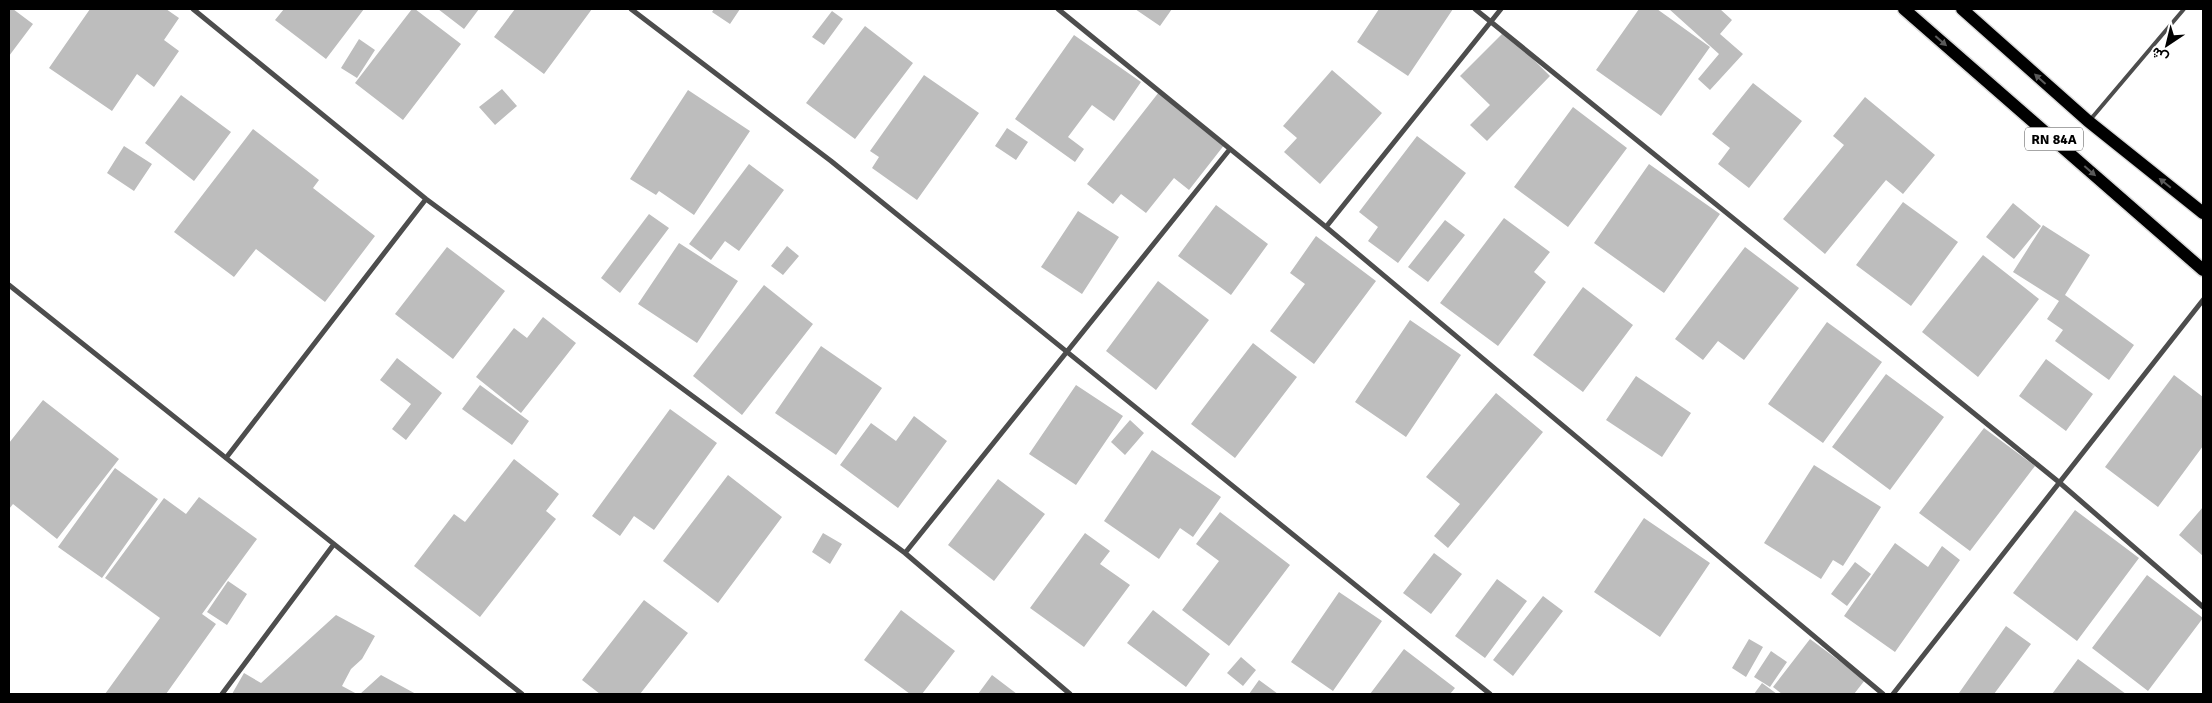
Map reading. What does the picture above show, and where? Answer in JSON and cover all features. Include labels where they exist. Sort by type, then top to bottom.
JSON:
[{"type":"main road","name":"RN 84A","points":[[1904,9],[2203,270]]},
{"type":"main road","name":"RN 84A","points":[[1962,9],[2088,121],[2203,213]]},
{"type":"street","points":[[193,9],[426,199],[905,553],[1070,694]]},
{"type":"street","points":[[631,9],[831,161],[1490,694]]},
{"type":"street","points":[[1058,9],[1326,227],[1883,694]]},
{"type":"street","points":[[1475,9],[2060,483],[2203,607]]},
{"type":"street","points":[[1326,227],[1501,9]]},
{"type":"street","points":[[905,553],[1230,149]]},
{"type":"street","points":[[226,458],[426,199]]},
{"type":"street","points":[[9,285],[522,694]]},
{"type":"street","points":[[1893,694],[2203,300]]},
{"type":"street","points":[[222,694],[334,544]]},
{"type":"lane","points":[[2088,121],[2184,9]]},
{"type":"building","points":[[9,9],[13,9],[33,24],[9,56]]},
{"type":"building","points":[[90,9],[166,9],[179,18],[164,40],[179,51],[154,87],[137,74],[112,111],[49,68]]},
{"type":"building","points":[[284,9],[364,9],[326,59],[275,20]]},
{"type":"building","points":[[412,9],[415,9],[461,44],[403,120],[355,83]]},
{"type":"building","points":[[438,9],[479,9],[464,29]]},
{"type":"building","points":[[515,9],[592,9],[544,74],[494,37]]},
{"type":"building","points":[[714,9],[740,9],[730,24],[712,12]]},
{"type":"building","points":[[1135,9],[1172,9],[1160,26]]},
{"type":"building","points":[[1379,9],[1453,9],[1408,76],[1357,42]]},
{"type":"building","points":[[1639,9],[1657,9],[1710,47],[1661,116],[1596,70]]},
{"type":"building","points":[[1669,9],[1720,9],[1732,20],[1720,34],[1743,54],[1710,90],[1698,79],[1719,54]]},
{"type":"building","points":[[832,11],[843,19],[824,45],[812,37]]},
{"type":"building","points":[[865,26],[913,63],[855,139],[806,103]]},
{"type":"building","points":[[1505,31],[1550,76],[1487,141],[1470,125],[1490,105],[1460,76]]},
{"type":"building","points":[[1074,35],[1141,82],[1114,121],[1092,105],[1068,137],[1084,149],[1075,162],[1015,119]]},
{"type":"building","points":[[359,39],[375,50],[357,78],[341,68]]},
{"type":"building","points":[[1332,70],[1382,113],[1320,184],[1284,152],[1297,138],[1283,126]]},
{"type":"building","points":[[924,75],[979,113],[917,200],[872,168],[879,157],[870,151]]},
{"type":"building","points":[[1753,83],[1802,121],[1749,188],[1718,164],[1730,148],[1712,134]]},
{"type":"building","points":[[502,89],[517,106],[495,125],[479,107]]},
{"type":"building","points":[[688,90],[750,131],[694,215],[659,191],[656,195],[630,179]]},
{"type":"building","points":[[1159,92],[1225,144],[1189,190],[1174,178],[1146,213],[1121,194],[1113,204],[1087,184]]},
{"type":"building","points":[[181,95],[231,132],[194,181],[145,143]]},
{"type":"building","points":[[1865,97],[1935,155],[1903,194],[1886,180],[1825,254],[1783,219],[1844,145],[1833,136]]},
{"type":"building","points":[[1573,107],[1627,148],[1568,227],[1514,187]]},
{"type":"building","points":[[1007,128],[1028,142],[1016,160],[995,146]]},
{"type":"building","points":[[253,129],[319,180],[313,188],[375,236],[325,302],[256,249],[234,277],[174,232]]},
{"type":"building","points":[[1417,136],[1466,173],[1398,263],[1368,241],[1378,227],[1359,212]]},
{"type":"building","points":[[124,146],[152,164],[134,191],[107,173]]},
{"type":"building","points":[[749,164],[784,190],[739,251],[725,241],[711,260],[689,244]]},
{"type":"building","points":[[1649,164],[1720,214],[1664,293],[1594,243]]},
{"type":"building","points":[[1903,202],[1958,242],[1911,306],[1856,265]]},
{"type":"building","points":[[2013,203],[2041,226],[2014,259],[1986,237]]},
{"type":"building","points":[[1216,205],[1268,244],[1231,295],[1178,256]]},
{"type":"building","points":[[1078,211],[1119,237],[1082,294],[1041,267]]},
{"type":"building","points":[[649,214],[669,228],[620,293],[601,278]]},
{"type":"building","points":[[1504,218],[1550,252],[1534,272],[1546,282],[1498,346],[1440,303]]},
{"type":"building","points":[[1445,220],[1465,235],[1428,282],[1408,267]]},
{"type":"building","points":[[2043,225],[2090,255],[2065,295],[2134,345],[2109,380],[2055,341],[2063,330],[2047,319],[2059,301],[2013,272]]},
{"type":"building","points":[[1316,236],[1376,281],[1314,364],[1270,331],[1305,284],[1290,273]]},
{"type":"building","points":[[679,243],[738,281],[697,343],[638,304]]},
{"type":"building","points":[[787,246],[799,256],[783,275],[771,266]]},
{"type":"building","points":[[447,247],[505,291],[453,359],[395,314]]},
{"type":"building","points":[[1745,247],[1799,288],[1744,360],[1718,341],[1703,360],[1675,339]]},
{"type":"building","points":[[1983,255],[2039,299],[1978,377],[1922,332]]},
{"type":"building","points":[[1158,281],[1209,320],[1156,390],[1106,351]]},
{"type":"building","points":[[764,285],[813,324],[742,415],[693,376]]},
{"type":"building","points":[[1583,287],[1633,325],[1583,392],[1533,355]]},
{"type":"building","points":[[543,317],[576,343],[521,413],[476,377],[514,328],[527,338]]},
{"type":"building","points":[[1410,320],[1461,355],[1406,437],[1355,402]]},
{"type":"building","points":[[1827,322],[1882,362],[1823,443],[1768,404]]},
{"type":"building","points":[[1253,343],[1297,377],[1235,458],[1191,424]]},
{"type":"building","points":[[821,346],[882,388],[836,455],[775,413]]},
{"type":"building","points":[[397,358],[442,393],[406,440],[392,429],[411,404],[380,380]]},
{"type":"building","points":[[2046,359],[2093,394],[2066,431],[2019,396]]},
{"type":"building","points":[[1886,374],[1944,417],[1890,490],[1832,447]]},
{"type":"building","points":[[2174,375],[2203,397],[2203,446],[2158,507],[2105,467]]},
{"type":"building","points":[[1636,376],[1691,413],[1662,457],[1606,420]]},
{"type":"building","points":[[480,385],[529,421],[512,445],[462,409]]},
{"type":"building","points":[[1076,385],[1123,416],[1076,485],[1029,454]]},
{"type":"building","points":[[1496,393],[1543,432],[1448,548],[1434,536],[1460,504],[1426,477]]},
{"type":"building","points":[[43,400],[119,459],[57,539],[13,504],[9,509],[9,443]]},
{"type":"building","points":[[670,409],[717,443],[654,530],[634,516],[620,536],[592,516]]},
{"type":"building","points":[[914,416],[947,441],[898,508],[840,465],[871,423],[896,441]]},
{"type":"building","points":[[1130,420],[1144,433],[1125,455],[1111,442]]},
{"type":"building","points":[[1984,428],[2035,466],[1970,551],[1919,513]]},
{"type":"building","points":[[1152,450],[1221,497],[1193,537],[1180,528],[1159,559],[1104,521]]},
{"type":"building","points":[[514,459],[559,494],[546,511],[556,519],[480,617],[414,566],[454,514],[465,522]]},
{"type":"building","points":[[1814,465],[1881,507],[1843,566],[1833,560],[1821,579],[1764,543]]},
{"type":"building","points":[[115,468],[158,499],[102,578],[58,547]]},
{"type":"building","points":[[728,475],[782,517],[718,603],[663,561]]},
{"type":"building","points":[[998,479],[1045,514],[994,581],[948,545]]},
{"type":"building","points":[[199,497],[257,539],[202,614],[216,624],[166,694],[105,694],[160,618],[105,578],[164,498],[186,514]]},
{"type":"building","points":[[2203,507],[2203,556],[2179,535]]},
{"type":"building","points":[[2075,510],[2139,558],[2077,641],[2013,593]]},
{"type":"building","points":[[1220,512],[1290,565],[1229,646],[1182,610],[1219,561],[1196,544]]},
{"type":"building","points":[[1644,518],[1710,563],[1660,637],[1594,592]]},
{"type":"building","points":[[823,533],[842,544],[830,564],[812,552]]},
{"type":"building","points":[[1085,533],[1110,551],[1100,564],[1130,585],[1084,647],[1030,608]]},
{"type":"building","points":[[1895,543],[1928,567],[1942,546],[1960,560],[1895,652],[1844,616]]},
{"type":"building","points":[[1434,553],[1462,574],[1431,614],[1403,593]]},
{"type":"building","points":[[1855,562],[1871,574],[1847,606],[1831,594]]},
{"type":"building","points":[[2147,575],[2203,618],[2148,691],[2092,648]]},
{"type":"building","points":[[1497,579],[1527,601],[1485,658],[1455,636]]},
{"type":"building","points":[[228,581],[247,594],[227,625],[207,612]]},
{"type":"building","points":[[1339,592],[1382,621],[1333,691],[1291,662]]},
{"type":"building","points":[[1543,596],[1563,611],[1513,676],[1493,660]]},
{"type":"building","points":[[644,600],[688,633],[640,694],[600,694],[582,680]]},
{"type":"building","points":[[901,610],[955,651],[922,694],[910,694],[864,660]]},
{"type":"building","points":[[1153,610],[1210,654],[1186,687],[1127,643]]},
{"type":"building","points":[[336,615],[375,636],[362,659],[351,669],[342,686],[357,694],[232,694],[244,673],[261,683]]},
{"type":"building","points":[[2006,626],[2031,644],[1994,694],[1959,693]]},
{"type":"building","points":[[1749,639],[1763,647],[1746,677],[1732,668]]},
{"type":"building","points":[[1810,639],[1865,680],[1854,694],[1782,694],[1773,687]]},
{"type":"building","points":[[1404,649],[1455,688],[1450,694],[1370,694]]},
{"type":"building","points":[[1771,651],[1787,662],[1770,687],[1754,677]]},
{"type":"building","points":[[1241,657],[1256,670],[1243,686],[1227,673]]},
{"type":"building","points":[[2078,659],[2126,694],[2052,694]]},
{"type":"building","points":[[381,675],[416,694],[360,694]]},
{"type":"building","points":[[992,675],[1017,694],[978,694]]},
{"type":"building","points":[[1259,680],[1278,694],[1249,694]]},
{"type":"building","points":[[1762,683],[1777,694],[1754,694]]}]
